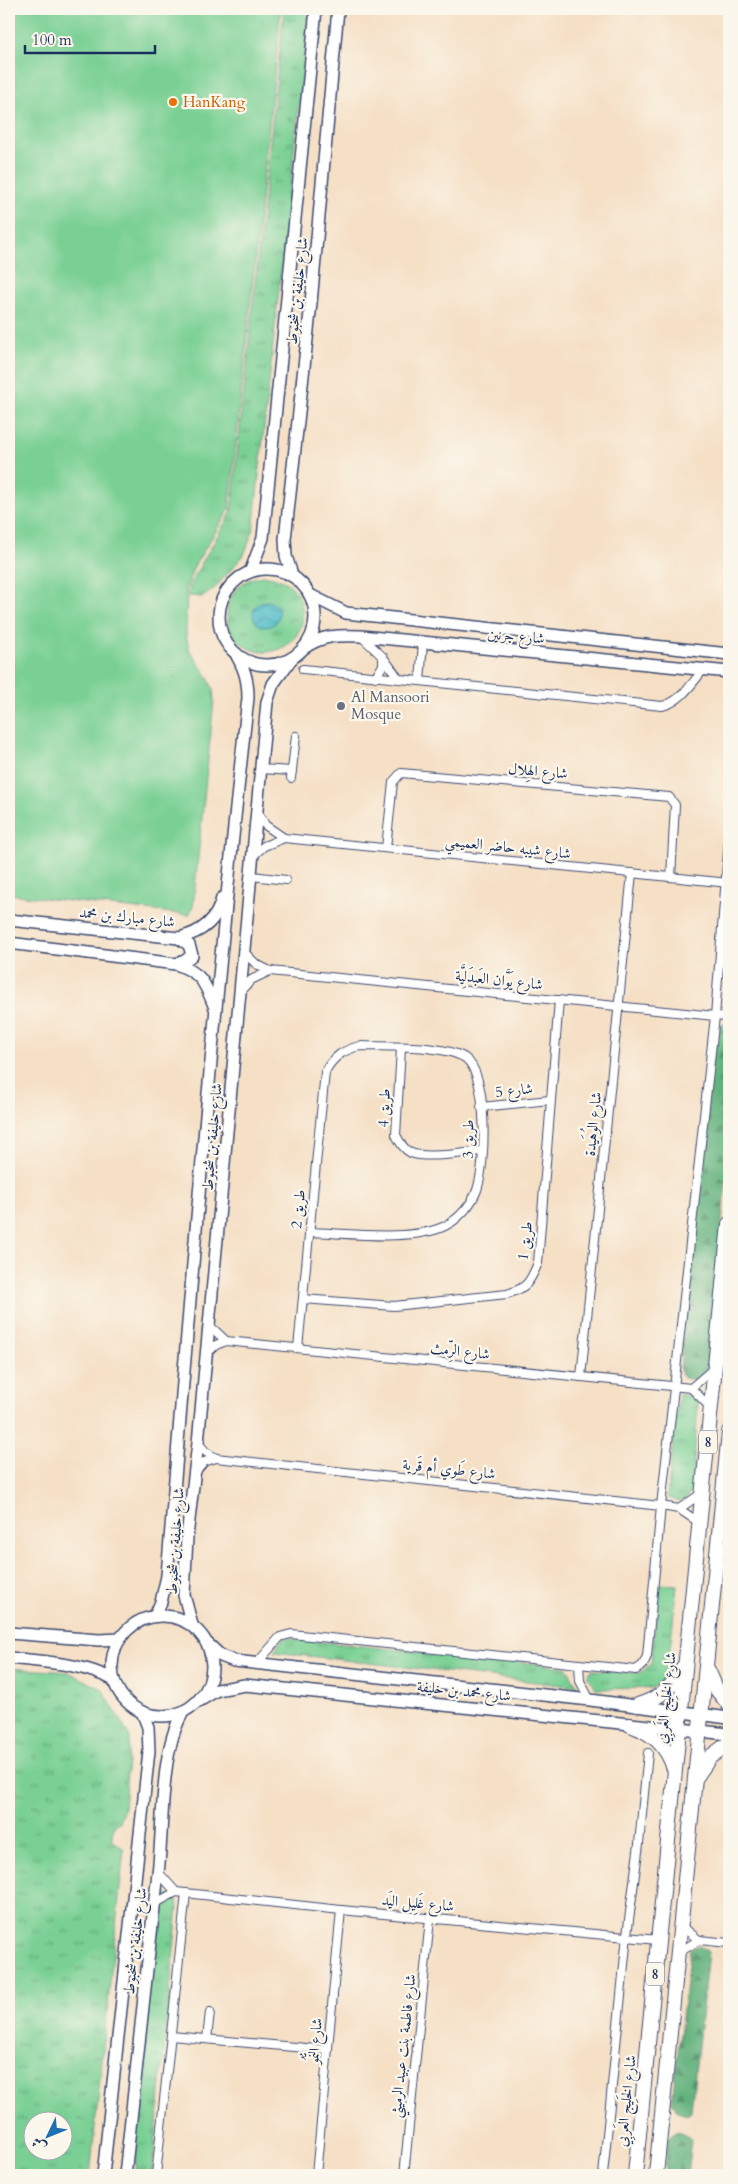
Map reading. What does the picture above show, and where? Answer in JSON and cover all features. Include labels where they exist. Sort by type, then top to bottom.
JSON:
[{"type":"highway","name":"شارع الخَلِيج العَربِي","points":[[635,2175],[729,1224]]},
{"type":"highway","name":"8","points":[[656,2175],[717,1558],[725,1526],[729,1432]]},
{"type":"highway","points":[[638,1705],[652,1700],[665,1691],[678,1677],[686,1659]]},
{"type":"highway","points":[[707,1668],[717,1690],[729,1705]]},
{"type":"highway","points":[[630,1725],[650,1734],[662,1744],[675,1772]]},
{"type":"highway","points":[[695,1779],[710,1757],[729,1742]]},
{"type":"main road","name":"شارع خليفة بن شخبوط","points":[[251,570],[263,538],[316,9]]},
{"type":"main road","name":"شارع خليفة بن شخبوط","points":[[292,575],[286,556],[285,539],[312,293],[338,9]]},
{"type":"main road","points":[[279,569],[292,575],[303,584],[315,608],[315,622],[311,636],[304,648],[292,658],[279,664],[264,665],[250,662],[237,656],[226,644],[219,629],[218,613],[221,599],[228,587],[238,577],[251,570],[279,569]]},
{"type":"main road","name":"شارع جرنين","points":[[310,595],[346,613],[729,654]]},
{"type":"main road","name":"شارع جرنين","points":[[304,648],[314,640],[326,636],[361,636],[729,672]]},
{"type":"main road","name":"شارع خليفة بن شخبوط","points":[[154,1616],[161,1602],[167,1576],[189,1295],[229,867],[248,698],[248,682],[245,670],[237,656]]},
{"type":"main road","name":"شارع خليفة بن شخبوط","points":[[192,1625],[184,1595],[187,1537],[198,1443],[245,953],[267,702],[273,684],[292,658]]},
{"type":"main road","name":"شارع مبارك بن محمد","points":[[9,920],[179,938],[201,930],[216,915],[221,903],[229,867]]},
{"type":"main road","points":[[176,964],[185,961],[192,955],[190,945],[179,938]]},
{"type":"main road","points":[[9,943],[176,964],[191,969],[201,978],[216,1011]]},
{"type":"main road","points":[[154,1616],[168,1616],[192,1625],[208,1644],[212,1659],[212,1674],[208,1689],[199,1701],[183,1712],[170,1716],[156,1716],[142,1712],[130,1704],[120,1694],[114,1680],[112,1666],[114,1652],[120,1639],[135,1624],[154,1616]]},
{"type":"main road","points":[[9,1633],[100,1640],[120,1639]]},
{"type":"main road","name":"شارع محمد بن خليفة","points":[[208,1644],[221,1656],[234,1661],[638,1705],[729,1718]]},
{"type":"main road","points":[[9,1658],[78,1666],[97,1671],[114,1680]]},
{"type":"main road","name":"شارع محمد بن خليفة","points":[[199,1701],[217,1690],[245,1685],[729,1734]]},
{"type":"main road","name":"شارع خليفة بن شخبوط","points":[[103,2175],[149,1751],[148,1727],[142,1712]]},
{"type":"main road","name":"شارع خليفة بن شخبوط","points":[[125,2175],[158,1872],[168,1752],[173,1732],[183,1712]]},
{"type":"street","points":[[361,636],[383,657],[399,679]]},
{"type":"street","points":[[420,681],[423,643]]},
{"type":"street","points":[[376,677],[383,665],[383,657]]},
{"type":"street","points":[[303,669],[662,706],[670,705],[677,700],[704,669]]},
{"type":"street","points":[[261,769],[291,775],[296,736]]},
{"type":"street","name":"شارع الهِلال","points":[[386,848],[393,782],[401,773],[669,797],[675,805],[671,877]]},
{"type":"street","points":[[257,811],[265,825],[284,838]]},
{"type":"street","points":[[254,855],[264,846],[284,838]]},
{"type":"street","name":"شارع شيبه حاضر العميمي","points":[[284,838],[727,883]]},
{"type":"street","points":[[257,1663],[280,1637],[291,1634],[636,1670],[643,1665],[647,1656],[661,1506],[715,1016],[729,840]]},
{"type":"street","name":"شارع الوُهَيدة","points":[[581,1377],[632,873]]},
{"type":"street","points":[[252,876],[286,880]]},
{"type":"street","name":"شارع يَوَّان العَبدَلِيَّة","points":[[245,953],[256,964],[270,970],[728,1018]]},
{"type":"street","points":[[241,992],[251,980],[270,970]]},
{"type":"street","name":"طريق 1","points":[[302,1299],[394,1306],[507,1294],[519,1290],[530,1282],[538,1263],[559,1000]]},
{"type":"street","name":"طريق 3","points":[[309,1232],[397,1235],[423,1232],[444,1226],[459,1217],[476,1191],[480,1175],[482,1107],[473,1068],[466,1060],[442,1050],[360,1046],[348,1049],[330,1062],[325,1072]]},
{"type":"street","name":"طريق 4","points":[[402,1048],[396,1135],[401,1145],[411,1153],[433,1155],[482,1151]]},
{"type":"street","name":"طريق 2","points":[[298,1348],[325,1072]]},
{"type":"street","name":"شارع 5","points":[[482,1107],[550,1100]]},
{"type":"street","points":[[206,1354],[216,1345],[226,1340],[209,1325]]},
{"type":"street","name":"شارع الرِّمث","points":[[226,1340],[691,1388]]},
{"type":"street","points":[[711,1408],[691,1388],[715,1368]]},
{"type":"street","points":[[198,1443],[206,1452],[216,1458]]},
{"type":"street","points":[[194,1474],[204,1462],[216,1458]]},
{"type":"street","name":"شارع طَوي أم قَرية","points":[[216,1458],[661,1506],[678,1509],[700,1523]]},
{"type":"street","points":[[678,1509],[703,1492]]},
{"type":"street","points":[[717,1558],[729,1548]]},
{"type":"street","points":[[579,1664],[580,1681],[590,1700]]},
{"type":"street","points":[[603,2175],[626,1935],[639,1844],[648,1753]]},
{"type":"street","points":[[158,1872],[176,1892]]},
{"type":"street","name":"شارع غَلِيل اليَد","points":[[154,1904],[164,1896],[176,1892],[186,1892],[341,1910],[626,1935],[658,1940]]},
{"type":"street","points":[[156,2175],[186,1892]]},
{"type":"street","name":"شارع النُّمُو","points":[[316,2175],[341,1910]]},
{"type":"street","name":"شارع فاطمة بنت عبيد الرميثي","points":[[404,2175],[430,1919]]},
{"type":"street","points":[[680,1925],[699,1940],[729,1943]]},
{"type":"street","points":[[678,1953],[699,1940]]},
{"type":"street","points":[[207,2039],[210,2012]]},
{"type":"street","points":[[171,2036],[328,2050]]},
{"type":"green space","points":[[9,9],[281,9],[229,510],[193,568],[187,586],[186,636],[190,651],[207,676],[213,689],[214,700],[193,906],[189,915],[9,894]]},
{"type":"green space","points":[[284,9],[305,9],[308,20],[253,531],[244,555],[215,588],[203,597],[189,596],[190,583],[231,513]]},
{"type":"green space","points":[[265,576],[280,579],[292,587],[300,599],[303,614],[300,629],[292,641],[280,649],[265,652],[250,649],[238,641],[230,629],[227,614],[230,599],[238,587],[250,579]]},
{"type":"green space","points":[[729,1025],[729,1153],[707,1368],[698,1380],[683,1378],[680,1370],[714,1033],[718,1026]]},
{"type":"green space","points":[[679,1394],[689,1396],[698,1403],[692,1489],[686,1499],[679,1502],[667,1497]]},
{"type":"green space","points":[[660,1584],[677,1585],[667,1677],[652,1688],[597,1689],[587,1676],[592,1670],[640,1673],[651,1664]]},
{"type":"green space","points":[[283,1638],[566,1667],[578,1687],[274,1652]]},
{"type":"green space","points":[[9,1668],[68,1672],[102,1689],[130,1737],[124,1807],[119,1823],[114,1826],[111,1840],[124,1849],[90,2175],[9,2175]]},
{"type":"green space","points":[[167,1895],[176,1899],[178,1907],[152,2175],[134,2175],[137,2148],[133,2134],[158,1901]]},
{"type":"green space","points":[[698,1946],[708,1952],[691,2111],[687,2114],[677,2111],[672,2102],[690,1949]]},
{"type":"green space","points":[[678,2131],[686,2134],[691,2140],[687,2175],[665,2175],[668,2138]]},
{"type":"water","points":[[266,601],[275,605],[279,614],[275,623],[266,627],[257,623],[253,614],[257,605]]},
{"type":"place","name":"HanKang","points":[[173,102]]},
{"type":"place","name":"Al Mansoori Mosque","points":[[341,706]]}]
